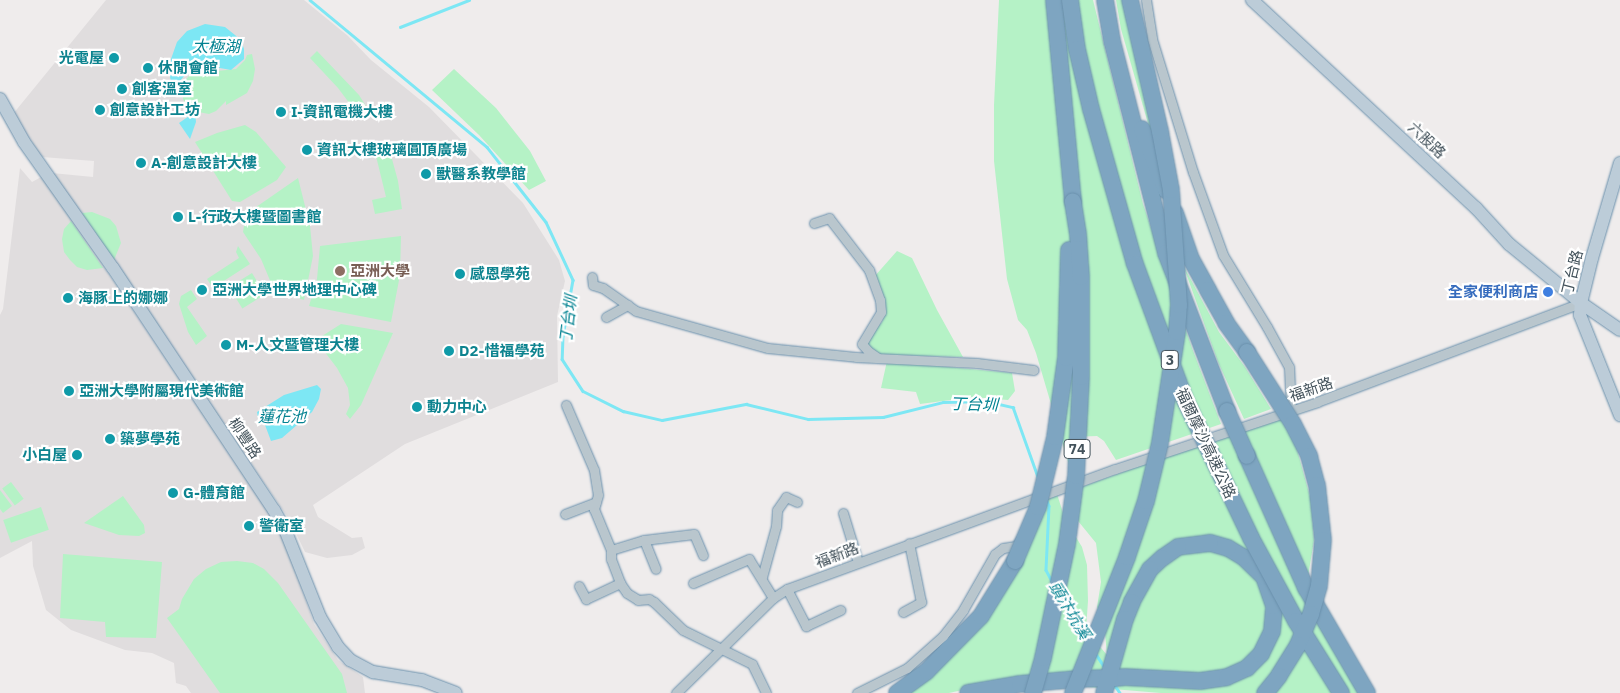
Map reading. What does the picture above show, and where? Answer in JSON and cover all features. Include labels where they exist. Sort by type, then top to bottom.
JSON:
[{"type":"highway","points":[[897,693],[934,665],[981,616],[1015,561],[1038,507],[1051,454],[1060,403],[1068,314],[1069,220],[1073,201],[1054,0]]},
{"type":"highway","name":"福爾摩沙高速公路","points":[[1070,0],[1077,49],[1091,108],[1135,264],[1185,400],[1251,538],[1296,621],[1341,693]]},
{"type":"highway","name":"福爾摩沙高速公路","points":[[1105,0],[1112,41],[1166,253],[1227,411],[1306,588],[1367,693]]},
{"type":"highway","points":[[1073,693],[1128,556],[1146,501],[1160,443],[1177,332],[1179,305],[1171,190],[1160,131],[1130,0]]},
{"type":"highway","points":[[1127,101],[1148,141],[1191,259],[1226,323],[1288,416],[1309,456],[1317,485],[1323,540],[1319,586],[1311,614],[1298,645],[1279,676],[1265,693]]},
{"type":"highway","name":"74","points":[[1033,693],[1043,658],[1067,544],[1076,476],[1081,377],[1080,277],[1078,234],[1073,201]]},
{"type":"highway","points":[[968,693],[1020,684],[1108,683],[1159,679],[1200,681],[1227,677],[1247,668],[1261,654],[1268,642],[1274,619],[1270,590],[1264,577],[1244,557],[1228,548],[1203,543],[1178,547],[1150,569],[1125,619],[1108,683]]},
{"type":"street","points":[[1146,0],[1152,39],[1206,209],[1223,255],[1268,327],[1289,367],[1291,410]]},
{"type":"street","name":"六股路","points":[[1252,0],[1476,208],[1509,244],[1581,303],[1620,330]]},
{"type":"street","name":"柳豐路","points":[[0,99],[24,142],[113,268],[274,510],[286,532],[320,617],[338,647],[350,660],[373,672],[422,680],[456,693]]},
{"type":"street","name":"丁台路","points":[[1620,163],[1581,303],[1580,315],[1620,415]]},
{"type":"street","points":[[814,223],[829,218],[869,270],[880,300],[881,312],[862,344],[868,352],[878,357]]},
{"type":"street","points":[[592,277],[593,285],[603,288],[636,311],[768,348],[977,363],[1034,370]]},
{"type":"street","name":"福新路","points":[[676,693],[773,598],[787,589],[1115,469],[1291,410],[1581,303]]},
{"type":"street","points":[[606,317],[628,305]]},
{"type":"street","points":[[566,405],[594,470],[598,495],[594,509],[611,550],[611,559],[620,583],[627,593],[638,600],[649,599],[654,602],[683,630],[752,664],[766,693]]},
{"type":"street","points":[[857,693],[907,668],[942,636],[963,610],[995,554],[1003,548],[1016,546],[1024,534],[1041,496]]},
{"type":"street","points":[[762,578],[776,526],[777,510],[786,497],[797,502]]},
{"type":"street","points":[[565,514],[596,502]]},
{"type":"street","points":[[843,513],[858,562]]},
{"type":"street","points":[[611,550],[644,540],[694,534],[703,555]]},
{"type":"street","points":[[644,540],[656,569]]},
{"type":"street","points":[[903,612],[921,602],[909,544]]},
{"type":"street","points":[[693,583],[749,559],[773,598]]},
{"type":"street","points":[[579,586],[586,599],[620,583]]},
{"type":"street","points":[[787,589],[806,626],[840,610]]},
{"type":"shaded area","name":"亞洲大學","points":[[106,0],[304,0],[348,36],[371,60],[429,107],[523,203],[559,260],[565,281],[557,316],[558,382],[405,444],[313,505],[318,517],[352,538],[362,537],[365,548],[352,555],[327,558],[305,552],[289,519],[52,173],[93,177],[94,161],[42,157],[13,114]]},
{"type":"shaded area","points":[[20,168],[32,182],[43,176],[270,514],[287,546],[314,624],[338,660],[363,677],[365,693],[191,693],[186,686],[176,683],[174,663],[152,653],[125,650],[71,630],[46,610],[33,566],[32,541],[0,558],[0,315],[3,309]]},
{"type":"green space","points":[[999,0],[1093,0],[1143,204],[1192,348],[1221,424],[1116,460],[1104,441],[1097,436],[1072,437],[1071,472],[1036,353],[1027,330],[1018,320],[1007,279],[994,161],[994,105]]},
{"type":"green space","points":[[1116,0],[1124,0],[1161,159],[1149,127],[1121,29]]},
{"type":"green space","points":[[317,51],[359,95],[369,111],[359,116],[338,88],[310,58]]},
{"type":"green space","points":[[252,54],[255,69],[253,81],[247,93],[226,105],[226,101],[216,111],[209,114],[193,111],[187,106],[183,99],[183,83],[193,71],[201,68],[217,71],[236,69],[245,60],[247,55]]},
{"type":"green space","points":[[454,69],[496,108],[530,151],[546,181],[529,190],[479,135],[432,90]]},
{"type":"green space","points":[[245,125],[256,132],[286,167],[277,180],[240,202],[232,201],[195,142]]},
{"type":"green space","points":[[389,148],[398,181],[402,209],[375,214],[372,200],[386,197],[375,152]]},
{"type":"green space","points":[[298,178],[310,226],[313,256],[304,300],[274,290],[261,259],[243,232],[246,214]]},
{"type":"green space","points":[[92,212],[110,219],[116,226],[121,243],[114,260],[82,213]]},
{"type":"green space","points":[[71,221],[103,268],[87,270],[77,267],[64,252],[62,239],[64,229]]},
{"type":"green space","points":[[401,236],[400,275],[391,322],[309,306],[317,279],[320,246]]},
{"type":"green space","points":[[238,246],[250,264],[213,288],[207,279],[239,258],[236,252]]},
{"type":"green space","points":[[897,251],[912,258],[937,310],[963,357],[880,355],[869,349],[866,340],[882,322],[886,310],[874,277]]},
{"type":"green space","points":[[1183,265],[1219,332],[1245,367],[1271,409],[1244,419],[1218,362]]},
{"type":"green space","points":[[252,273],[265,294],[242,309],[229,287]]},
{"type":"green space","points":[[191,290],[197,299],[187,307],[207,336],[196,345],[188,332],[179,304],[181,296]]},
{"type":"green space","points":[[341,324],[393,333],[361,405],[350,419],[346,414],[350,405],[348,388],[337,368],[321,347],[311,343]]},
{"type":"green space","points":[[887,361],[1012,373],[1015,391],[1008,400],[973,397],[920,404],[916,392],[881,388]]},
{"type":"green space","points":[[1281,419],[1296,446],[1311,500],[1314,540],[1308,577],[1250,482],[1277,542],[1359,693],[1161,693],[1088,687],[1026,690],[1064,672],[1016,678],[949,693],[903,693],[953,653],[1042,501],[1057,494],[1065,519],[1082,547],[1087,565],[1088,601],[1086,630],[1107,655],[1105,633],[1097,607],[1101,582],[1096,543],[1074,516],[1065,493],[1222,436]]},
{"type":"green space","points":[[11,482],[24,499],[15,505],[2,489]]},
{"type":"green space","points":[[0,490],[12,506],[3,513],[0,509]]},
{"type":"green space","points":[[123,496],[144,525],[145,533],[139,536],[119,535],[84,523]]},
{"type":"green space","points":[[41,507],[49,530],[11,543],[3,520]]},
{"type":"green space","points":[[63,554],[162,562],[156,638],[106,637],[105,622],[60,618]]},
{"type":"green space","points":[[221,562],[253,563],[264,569],[278,583],[342,674],[347,693],[220,693],[167,618],[179,609],[182,599],[194,579],[206,569]]},
{"type":"water","name":"太極湖","points":[[205,24],[225,27],[241,40],[244,49],[244,59],[231,70],[203,65],[189,70],[180,81],[178,93],[172,86],[170,77],[171,59],[177,42],[187,31]]},
{"type":"water","points":[[195,112],[196,122],[190,139],[179,123]]},
{"type":"water","name":"蓮花池","points":[[317,385],[321,389],[319,399],[312,412],[282,438],[271,441],[265,425],[259,423],[257,412],[284,395]]},
{"type":"waterway","name":"丁台圳","points":[[310,0],[487,147],[546,222],[573,280],[563,336],[562,359],[583,391],[623,411],[662,420],[746,404],[808,419],[883,417],[943,402],[986,401],[1013,407],[1038,477]]},
{"type":"waterway","points":[[400,27],[469,0]]},
{"type":"waterway","name":"頭汴坑溪","points":[[1047,501],[1049,506],[1046,570],[1053,583]]},
{"type":"waterway","name":"頭汴坑溪","points":[[1062,599],[1087,641]]},
{"type":"waterway","name":"頭汴坑溪","points":[[1096,654],[1105,668]]},
{"type":"waterway","name":"頭汴坑溪","points":[[1114,684],[1120,693]]},
{"type":"place","name":"光電屋","points":[[114,58]]},
{"type":"place","name":"休閒會館","points":[[148,68]]},
{"type":"place","name":"創客溫室","points":[[122,89]]},
{"type":"place","name":"創意設計工坊","points":[[100,110]]},
{"type":"place","name":"I-資訊電機大樓","points":[[281,112]]},
{"type":"place","name":"資訊大樓玻璃圓頂廣場","points":[[307,150]]},
{"type":"place","name":"A-創意設計大樓","points":[[141,163]]},
{"type":"place","name":"獸醫系教學館","points":[[426,174]]},
{"type":"place","name":"L-行政大樓暨圖書館","points":[[178,217]]},
{"type":"place","name":"亞洲大學","points":[[340,271]]},
{"type":"place","name":"感恩學苑","points":[[460,274]]},
{"type":"place","name":"亞洲大學世界地理中心碑","points":[[202,290]]},
{"type":"place","name":"全家便利商店","points":[[1548,292]]},
{"type":"place","name":"海豚上的娜娜","points":[[68,298]]},
{"type":"place","name":"M-人文暨管理大樓","points":[[226,345]]},
{"type":"place","name":"D2-惜福學苑","points":[[449,351]]},
{"type":"place","name":"亞洲大學附屬現代美術館","points":[[69,391]]},
{"type":"place","name":"動力中心","points":[[417,407]]},
{"type":"place","name":"築夢學苑","points":[[110,439]]},
{"type":"place","name":"小白屋","points":[[77,455]]},
{"type":"place","name":"G-體育館","points":[[173,493]]},
{"type":"place","name":"警衛室","points":[[249,526]]}]
